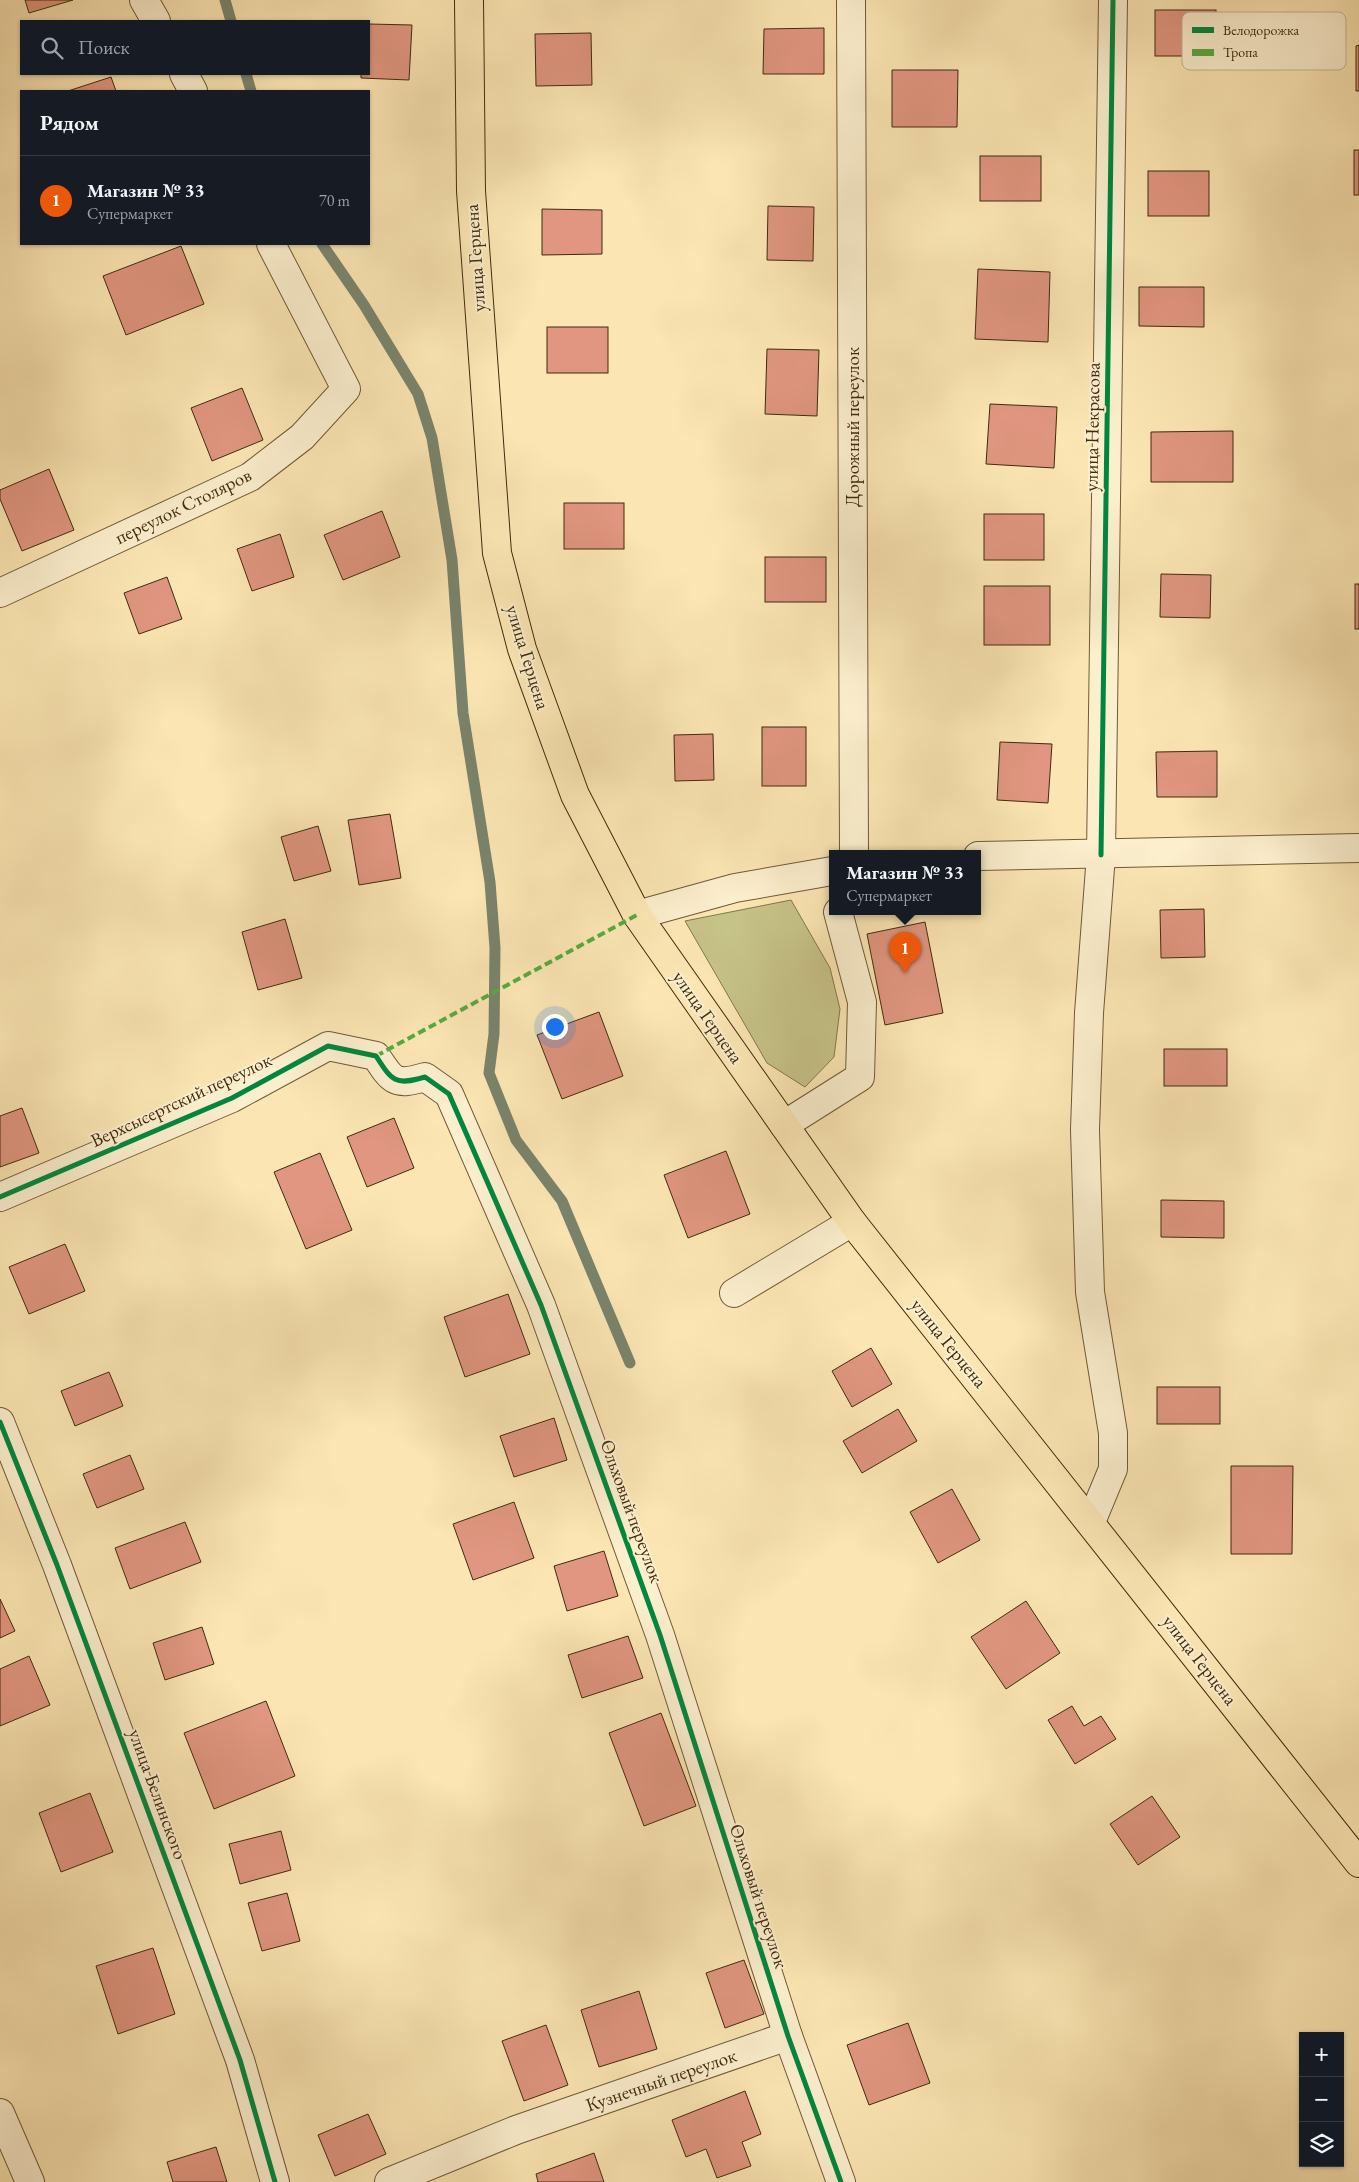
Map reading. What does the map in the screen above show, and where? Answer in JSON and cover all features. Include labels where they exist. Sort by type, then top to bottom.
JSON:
[{"type":"main road","name":"улица Герцена","points":[[468,0],[471,191],[497,553],[522,649],[575,795],[637,915],[852,1222],[1359,1863]]},
{"type":"street","points":[[144,0],[155,20]]},
{"type":"street","name":"Дорожный переулок","points":[[851,0],[854,850]]},
{"type":"street","name":"улица Некрасова","points":[[1091,1522],[1113,1469],[1113,1442],[1090,1292],[1084,1130],[1089,1012],[1101,855],[1113,0]]},
{"type":"street","points":[[185,75],[192,90]]},
{"type":"street","name":"переулок Столяров","points":[[0,593],[250,477],[302,437],[346,390],[272,245]]},
{"type":"street","points":[[981,856],[1101,855],[1359,848]]},
{"type":"street","points":[[637,915],[735,888],[829,879]]},
{"type":"street","points":[[784,1125],[860,1077],[862,1002],[839,915]]},
{"type":"street","name":"Верхсысертский переулок","points":[[0,1197],[232,1098],[328,1046],[376,1056]]},
{"type":"street","name":"Ольховый переулок","points":[[376,1056],[389,1076],[405,1083],[425,1077],[449,1094],[542,1305],[660,1635],[788,2036]]},
{"type":"street","points":[[734,1293],[852,1222]]},
{"type":"street","name":"улица Белинского","points":[[0,1422],[57,1564],[237,2051],[275,2182]]},
{"type":"street","points":[[788,2036],[841,2182]]},
{"type":"street","name":"Кузнечный переулок","points":[[390,2182],[516,2130],[788,2036]]},
{"type":"street","points":[[0,2113],[30,2182]]},
{"type":"shaded area","points":[[791,900],[830,968],[840,1009],[834,1057],[805,1087],[767,1063],[685,921]]},
{"type":"building","points":[[25,0],[73,0],[29,13]]},
{"type":"building","points":[[1155,10],[1216,10],[1216,12],[1182,12],[1182,56],[1155,56]]},
{"type":"building","points":[[370,24],[412,25],[409,80],[361,78],[361,75],[370,75]]},
{"type":"building","points":[[824,28],[824,74],[763,74],[764,29]]},
{"type":"building","points":[[591,33],[592,85],[536,86],[535,34]]},
{"type":"building","points":[[1359,45],[1359,91],[1356,91],[1356,46]]},
{"type":"building","points":[[892,70],[958,70],[957,127],[892,127]]},
{"type":"building","points":[[111,77],[116,90],[71,90]]},
{"type":"building","points":[[1354,150],[1359,150],[1359,195],[1354,195]]},
{"type":"building","points":[[980,156],[1041,156],[1041,201],[980,201]]},
{"type":"building","points":[[1148,171],[1209,171],[1209,216],[1148,216]]},
{"type":"building","points":[[768,206],[814,207],[813,261],[767,260]]},
{"type":"building","points":[[542,209],[602,210],[602,254],[542,255]]},
{"type":"building","points":[[181,246],[204,304],[126,335],[103,276]]},
{"type":"building","points":[[978,269],[1050,272],[1048,342],[975,339]]},
{"type":"building","points":[[1139,287],[1204,287],[1204,327],[1139,326]]},
{"type":"building","points":[[547,327],[608,327],[608,373],[547,373]]},
{"type":"building","points":[[767,349],[819,350],[817,416],[765,414]]},
{"type":"building","points":[[242,388],[263,440],[212,461],[191,408]]},
{"type":"building","points":[[990,404],[1057,407],[1054,468],[986,464]]},
{"type":"building","points":[[1233,431],[1233,482],[1151,482],[1151,432]]},
{"type":"building","points":[[49,469],[74,530],[22,551],[0,499],[0,490]]},
{"type":"building","points":[[564,503],[624,503],[624,549],[564,549]]},
{"type":"building","points":[[382,511],[400,557],[343,580],[324,535]]},
{"type":"building","points":[[984,514],[1044,514],[1044,560],[984,560]]},
{"type":"building","points":[[280,534],[294,577],[252,591],[237,549]]},
{"type":"building","points":[[765,557],[826,557],[826,602],[765,602]]},
{"type":"building","points":[[1161,574],[1211,575],[1210,618],[1160,617]]},
{"type":"building","points":[[167,577],[182,619],[139,634],[124,593]]},
{"type":"building","points":[[1355,584],[1359,584],[1359,629],[1355,629]]},
{"type":"building","points":[[984,586],[1050,586],[1050,645],[984,645]]},
{"type":"building","points":[[762,727],[806,727],[806,786],[762,786]]},
{"type":"building","points":[[713,734],[714,780],[675,781],[674,735]]},
{"type":"building","points":[[1000,742],[1052,744],[1048,803],[997,800]]},
{"type":"building","points":[[1217,751],[1217,797],[1157,797],[1156,752]]},
{"type":"building","points":[[390,814],[401,878],[359,885],[348,820]]},
{"type":"building","points":[[318,826],[331,871],[294,881],[281,837]]},
{"type":"building","points":[[1204,909],[1205,957],[1161,958],[1160,910]]},
{"type":"building","points":[[285,919],[302,978],[258,990],[242,932]]},
{"type":"building","points":[[925,922],[943,1013],[885,1025],[867,934]]},
{"type":"building","points":[[599,1012],[623,1076],[562,1099],[537,1035]]},
{"type":"building","points":[[1164,1049],[1227,1049],[1227,1086],[1164,1086]]},
{"type":"building","points":[[22,1108],[39,1153],[0,1167],[0,1116]]},
{"type":"building","points":[[394,1118],[414,1168],[367,1187],[347,1137]]},
{"type":"building","points":[[726,1151],[750,1214],[688,1238],[664,1175]]},
{"type":"building","points":[[320,1153],[352,1230],[306,1249],[274,1172]]},
{"type":"building","points":[[1161,1200],[1224,1201],[1224,1238],[1161,1237]]},
{"type":"building","points":[[65,1244],[85,1291],[29,1314],[9,1267]]},
{"type":"building","points":[[508,1294],[530,1354],[465,1377],[444,1317]]},
{"type":"building","points":[[871,1348],[892,1384],[852,1407],[832,1371]]},
{"type":"building","points":[[109,1372],[123,1406],[75,1426],[61,1391]]},
{"type":"building","points":[[1157,1387],[1220,1387],[1220,1424],[1157,1424]]},
{"type":"building","points":[[898,1409],[917,1441],[862,1473],[843,1441]]},
{"type":"building","points":[[554,1418],[567,1460],[514,1477],[500,1436]]},
{"type":"building","points":[[130,1455],[144,1489],[97,1508],[83,1474]]},
{"type":"building","points":[[1231,1466],[1293,1466],[1292,1554],[1231,1554]]},
{"type":"building","points":[[952,1489],[980,1540],[938,1563],[910,1512]]},
{"type":"building","points":[[514,1502],[534,1558],[473,1580],[453,1524]]},
{"type":"building","points":[[185,1522],[201,1562],[130,1589],[115,1548]]},
{"type":"building","points":[[604,1551],[618,1596],[567,1611],[554,1566]]},
{"type":"building","points":[[0,1599],[15,1631],[0,1638]]},
{"type":"building","points":[[1026,1601],[1060,1653],[1006,1689],[971,1637]]},
{"type":"building","points":[[202,1627],[214,1664],[165,1680],[153,1643]]},
{"type":"building","points":[[628,1636],[643,1678],[582,1698],[568,1655]]},
{"type":"building","points":[[29,1656],[50,1705],[0,1726],[0,1669]]},
{"type":"building","points":[[266,1701],[295,1776],[214,1809],[184,1733]]},
{"type":"building","points":[[1072,1706],[1084,1726],[1101,1716],[1116,1739],[1075,1764],[1048,1720]]},
{"type":"building","points":[[661,1713],[696,1806],[644,1826],[609,1733]]},
{"type":"building","points":[[90,1793],[113,1852],[61,1872],[39,1813]]},
{"type":"building","points":[[1152,1796],[1180,1837],[1138,1865],[1110,1824]]},
{"type":"building","points":[[281,1831],[291,1870],[240,1884],[229,1844]]},
{"type":"building","points":[[287,1893],[300,1941],[262,1951],[248,1903]]},
{"type":"building","points":[[153,1948],[175,2014],[118,2034],[96,1966]]},
{"type":"building","points":[[744,1960],[764,2014],[725,2028],[706,1973]]},
{"type":"building","points":[[639,1991],[657,2049],[599,2067],[581,2010]]},
{"type":"building","points":[[908,2023],[930,2083],[869,2105],[847,2045]]},
{"type":"building","points":[[546,2025],[568,2085],[524,2101],[502,2041]]},
{"type":"building","points":[[745,2091],[761,2134],[742,2142],[751,2166],[717,2178],[706,2149],[686,2157],[672,2120]]},
{"type":"building","points":[[368,2114],[386,2154],[335,2176],[318,2135]]},
{"type":"building","points":[[216,2147],[227,2182],[173,2182],[167,2162]]},
{"type":"building","points":[[594,2153],[604,2182],[538,2182],[536,2174]]},
{"type":"waterway","points":[[225,0],[231,20]]},
{"type":"waterway","points":[[246,75],[251,90]]},
{"type":"waterway","points":[[323,245],[364,305],[418,394],[432,438],[452,560],[463,713],[490,882],[495,948],[494,1034],[489,1073],[516,1140],[562,1201],[630,1363]]},
{"type":"marked path","points":[[376,1056],[637,915]]},
{"type":"cycle path","points":[[1101,855],[1113,0]]},
{"type":"cycle path","points":[[0,1197],[232,1098],[328,1046],[376,1056],[386,1071],[395,1079],[407,1081],[425,1077],[449,1094],[541,1305],[660,1635],[788,2036],[841,2182]]},
{"type":"cycle path","points":[[0,1422],[57,1565],[240,2060],[275,2182]]},
{"type":"place","name":"Магазин № 33","points":[[905,973]]}]
